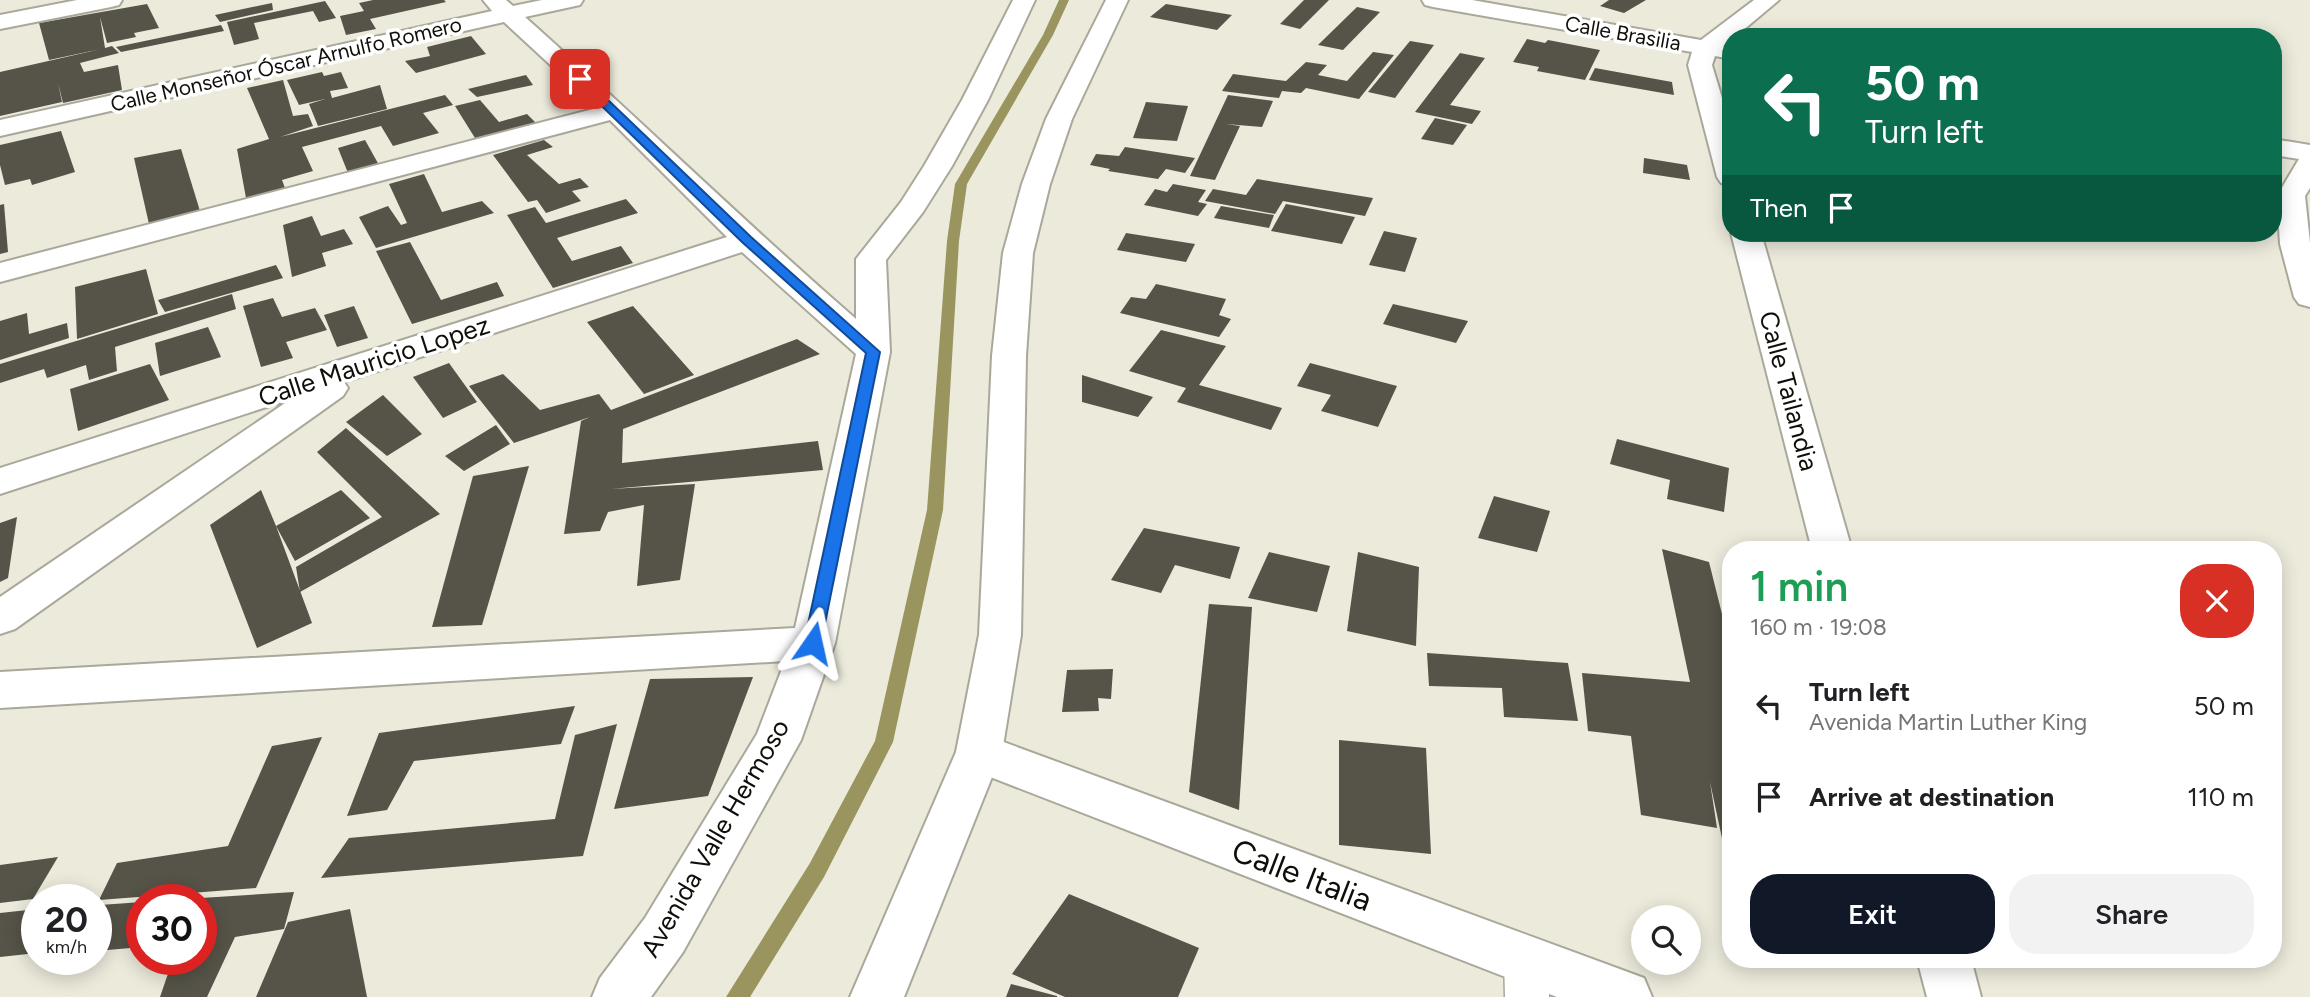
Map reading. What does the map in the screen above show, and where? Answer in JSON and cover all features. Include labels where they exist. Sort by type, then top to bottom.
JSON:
[{"type":"street","points":[[0,22],[111,0]]},
{"type":"street","name":"Calle Monseñor Óscar Arnulfo Romero","points":[[0,128],[501,7],[572,0]]},
{"type":"street","points":[[877,997],[979,752],[1000,635],[1009,356],[1018,253],[1036,184],[1059,119],[1116,0]]},
{"type":"street","name":"Calle Brasilia","points":[[1433,0],[1722,51]]},
{"type":"street","points":[[1731,28],[1768,0]]},
{"type":"street","name":"Avenida Valle Hermoso","points":[[619,997],[664,935],[778,740],[813,643],[873,352],[871,259],[913,206],[975,100],[1014,3]]},
{"type":"street","points":[[501,7],[615,111],[747,240],[873,352]]},
{"type":"street","points":[[1722,35],[1705,48],[1700,65],[1722,144]]},
{"type":"street","points":[[0,273],[615,111]]},
{"type":"street","points":[[2282,148],[2310,153]]},
{"type":"street","points":[[2310,163],[2291,196],[2295,244],[2310,297]]},
{"type":"street","name":"Calle Mauricio Lopez","points":[[0,481],[747,240]]},
{"type":"street","name":"Calle Tailandia","points":[[1748,242],[1830,541]]},
{"type":"street","points":[[0,618],[365,364]]},
{"type":"street","points":[[0,690],[813,643]]},
{"type":"street","name":"Calle Italia","points":[[979,752],[1526,978],[1625,997]]},
{"type":"street","points":[[1946,968],[1954,997]]},
{"type":"building","points":[[373,0],[446,2],[370,19],[376,29],[346,35],[340,16],[364,11],[359,3]]},
{"type":"building","points":[[1304,0],[1329,0],[1300,29],[1280,24]]},
{"type":"building","points":[[1609,0],[1646,0],[1624,13],[1600,6]]},
{"type":"building","points":[[325,1],[336,18],[319,22],[313,11],[254,23],[259,39],[234,45],[227,22]]},
{"type":"building","points":[[272,3],[273,10],[220,22],[215,15]]},
{"type":"building","points":[[147,4],[159,28],[134,33],[136,37],[107,43],[100,17],[105,48],[112,46],[119,53],[80,63],[84,72],[118,65],[122,90],[63,103],[58,83],[62,102],[0,116],[0,72],[101,49],[49,60],[39,23]]},
{"type":"building","points":[[1166,4],[1232,15],[1217,30],[1150,17]]},
{"type":"building","points":[[1357,7],[1380,12],[1343,50],[1318,45]]},
{"type":"building","points":[[221,25],[224,31],[121,52],[116,47]]},
{"type":"building","points":[[471,36],[486,54],[416,73],[405,61],[430,56],[427,47]]},
{"type":"building","points":[[1527,39],[1545,43],[1548,40],[1600,50],[1585,80],[1537,71],[1539,67],[1513,62]]},
{"type":"building","points":[[1410,41],[1434,45],[1395,98],[1368,92]]},
{"type":"building","points":[[1373,52],[1394,55],[1359,99],[1306,88],[1301,93],[1282,91],[1279,98],[1222,91],[1233,74],[1286,81],[1306,62],[1327,65],[1318,75],[1347,81]]},
{"type":"building","points":[[1460,53],[1485,58],[1450,105],[1481,111],[1472,124],[1415,112]]},
{"type":"building","points":[[1595,68],[1672,82],[1674,95],[1589,80]]},
{"type":"building","points":[[322,72],[324,76],[341,72],[348,88],[330,91],[332,98],[380,85],[387,109],[318,126],[309,104],[325,99],[299,105],[287,80]]},
{"type":"building","points":[[526,75],[533,85],[477,97],[468,89]]},
{"type":"building","points":[[283,80],[293,116],[308,114],[313,126],[280,137],[445,95],[453,105],[423,113],[439,133],[393,146],[381,126],[302,147],[313,171],[282,180],[285,188],[246,198],[237,149],[269,139],[247,88]]},
{"type":"building","points":[[1228,95],[1273,101],[1262,127],[1226,124],[1240,126],[1215,180],[1190,176]]},
{"type":"building","points":[[480,100],[499,122],[527,114],[536,123],[475,138],[455,106]]},
{"type":"building","points":[[1146,102],[1188,106],[1177,141],[1133,138]]},
{"type":"building","points":[[1435,118],[1467,125],[1453,145],[1421,139]]},
{"type":"building","points":[[61,131],[75,172],[32,185],[30,179],[5,185],[0,165],[0,145]]},
{"type":"building","points":[[365,140],[379,165],[348,173],[338,148]]},
{"type":"building","points":[[544,140],[553,147],[527,155],[559,184],[580,178],[589,187],[572,191],[581,201],[546,213],[537,200],[528,202],[493,155]]},
{"type":"building","points":[[1125,147],[1195,158],[1185,173],[1166,169],[1158,179],[1108,171],[1110,169],[1090,165],[1096,154],[1119,156]]},
{"type":"building","points":[[181,149],[200,211],[149,224],[134,158]]},
{"type":"building","points":[[1644,158],[1687,165],[1690,180],[1643,173]]},
{"type":"building","points":[[424,174],[442,212],[482,201],[494,213],[376,248],[359,217],[388,206],[401,225],[407,223],[389,184]]},
{"type":"building","points":[[1257,179],[1373,198],[1365,216],[1283,201],[1275,214],[1205,201],[1213,189],[1246,195]]},
{"type":"building","points":[[1173,184],[1206,190],[1198,202],[1207,204],[1198,216],[1144,205],[1155,189],[1167,192]]},
{"type":"building","points":[[626,199],[638,213],[557,238],[572,261],[621,246],[633,263],[553,288],[507,215],[535,207],[546,223]]},
{"type":"building","points":[[4,204],[8,252],[0,254],[0,205]]},
{"type":"building","points":[[1286,204],[1355,217],[1342,244],[1271,231]]},
{"type":"building","points":[[1221,206],[1274,215],[1269,228],[1214,218]]},
{"type":"building","points":[[312,216],[321,236],[344,229],[353,244],[322,253],[326,266],[292,277],[283,225]]},
{"type":"building","points":[[1384,231],[1417,238],[1405,272],[1369,265]]},
{"type":"building","points":[[1126,233],[1195,244],[1186,262],[1117,250]]},
{"type":"building","points":[[410,242],[441,300],[497,282],[504,296],[412,324],[376,251]]},
{"type":"building","points":[[276,265],[283,278],[165,312],[158,300]]},
{"type":"building","points":[[146,269],[158,314],[77,339],[75,287]]},
{"type":"building","points":[[1156,284],[1226,299],[1219,315],[1231,319],[1219,337],[1120,313],[1131,297],[1146,299]]},
{"type":"building","points":[[232,294],[236,309],[115,347],[117,371],[89,380],[86,365],[47,378],[44,369],[0,383],[0,364]]},
{"type":"building","points":[[273,298],[282,317],[315,308],[327,330],[286,342],[293,358],[261,367],[243,306]]},
{"type":"building","points":[[1393,304],[1468,321],[1456,343],[1383,324]]},
{"type":"building","points":[[354,306],[368,338],[337,347],[324,315]]},
{"type":"building","points":[[633,306],[694,375],[644,394],[587,322]]},
{"type":"building","points":[[27,313],[29,334],[67,323],[69,338],[0,360],[0,321]]},
{"type":"building","points":[[208,327],[221,357],[160,376],[155,343]]},
{"type":"building","points":[[1161,330],[1226,346],[1199,385],[1282,408],[1271,430],[1177,402],[1186,388],[1129,371]]},
{"type":"building","points":[[797,339],[820,354],[623,429],[622,463],[818,441],[823,470],[611,489],[695,484],[680,580],[637,586],[644,505],[608,512],[600,531],[564,534],[581,421],[590,417],[514,443],[469,386],[503,374],[540,410],[599,394],[611,410]]},
{"type":"building","points":[[449,363],[477,402],[443,418],[413,377]]},
{"type":"building","points":[[1310,363],[1397,386],[1378,427],[1321,411],[1331,395],[1297,386]]},
{"type":"building","points":[[150,364],[169,400],[78,431],[70,389]]},
{"type":"building","points":[[1082,375],[1153,397],[1138,417],[1082,402]]},
{"type":"building","points":[[383,395],[422,434],[387,456],[346,422]]},
{"type":"building","points":[[496,425],[510,444],[464,471],[445,456]]},
{"type":"building","points":[[346,428],[440,514],[300,592],[296,567],[382,517],[317,452]]},
{"type":"building","points":[[1617,439],[1729,468],[1724,512],[1667,499],[1670,480],[1610,464]]},
{"type":"building","points":[[529,466],[482,625],[432,627],[473,476]]},
{"type":"building","points":[[261,490],[312,623],[257,648],[210,525]]},
{"type":"building","points":[[341,490],[370,518],[295,561],[276,526]]},
{"type":"building","points":[[1494,496],[1550,511],[1537,552],[1478,538]]},
{"type":"building","points":[[17,517],[8,578],[0,582],[0,523]]},
{"type":"building","points":[[1144,528],[1240,547],[1230,579],[1175,565],[1161,593],[1111,580]]},
{"type":"building","points":[[1662,549],[1709,562],[1722,614],[1722,838],[1710,782],[1717,828],[1641,815],[1631,736],[1588,731],[1582,673],[1690,682]]},
{"type":"building","points":[[1269,552],[1330,566],[1317,612],[1248,598]]},
{"type":"building","points":[[1358,552],[1419,567],[1416,646],[1347,631]]},
{"type":"building","points":[[1209,604],[1252,607],[1239,810],[1189,792]]},
{"type":"building","points":[[1427,653],[1568,663],[1578,721],[1504,717],[1502,688],[1429,686]]},
{"type":"building","points":[[1113,669],[1111,699],[1098,698],[1099,711],[1062,712],[1067,670]]},
{"type":"building","points":[[753,677],[708,796],[614,809],[650,679]]},
{"type":"building","points":[[575,706],[561,744],[414,761],[387,810],[347,816],[379,733]]},
{"type":"building","points":[[617,724],[583,856],[321,878],[349,838],[555,819],[575,735]]},
{"type":"building","points":[[322,737],[256,888],[217,891],[217,884],[126,884],[126,898],[112,899],[112,884],[107,884],[117,863],[228,846],[272,746]]},
{"type":"building","points":[[1339,740],[1426,748],[1431,854],[1339,845]]},
{"type":"building","points":[[58,857],[42,884],[21,884],[21,900],[0,903],[0,865]]},
{"type":"building","points":[[294,892],[284,929],[235,937],[207,997],[160,997],[168,975],[217,975],[217,897]]},
{"type":"building","points":[[1069,894],[1199,948],[1178,997],[1065,997],[1012,974]]},
{"type":"building","points":[[126,903],[126,948],[112,950],[112,904]]},
{"type":"building","points":[[350,909],[367,997],[256,997],[288,922]]},
{"type":"building","points":[[21,911],[21,955],[0,957],[0,913]]},
{"type":"building","points":[[1011,984],[1057,996],[1057,997],[1006,997]]},
{"type":"waterway","points":[[737,997],[817,870],[884,742],[935,510],[953,241],[961,184],[1048,35],[1064,0]]},
{"type":"route","points":[[580,79],[747,240],[873,352],[813,643]]}]
